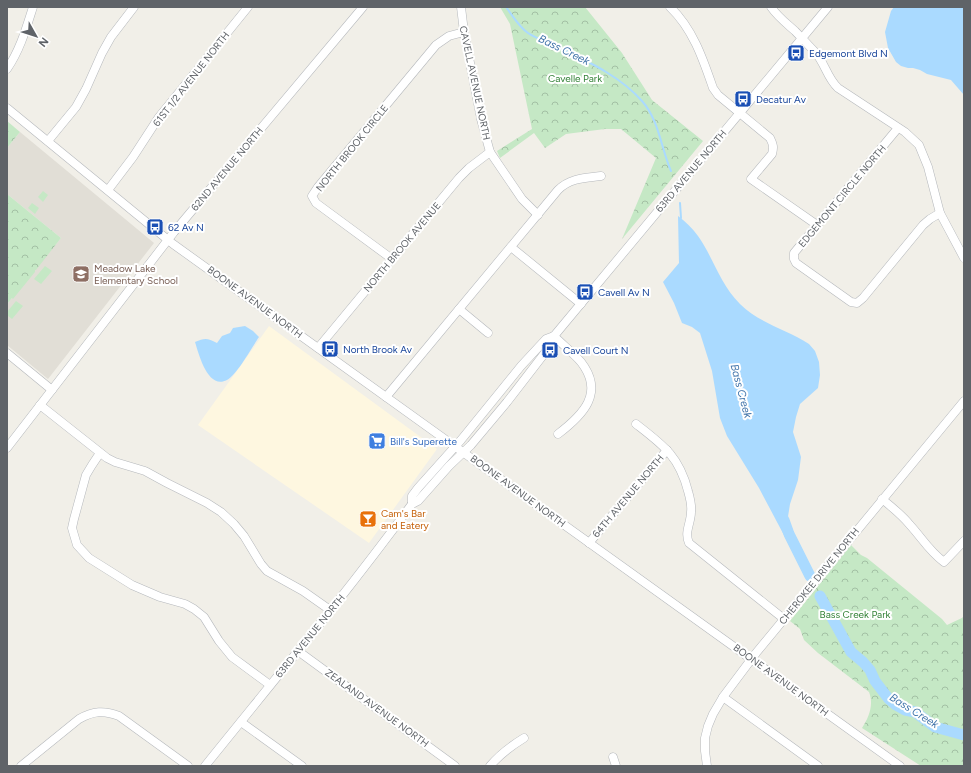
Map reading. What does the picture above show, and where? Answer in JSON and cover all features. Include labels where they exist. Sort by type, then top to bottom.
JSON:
[{"type":"street","points":[[7,69],[18,51],[25,35],[33,7]]},
{"type":"street","points":[[48,141],[76,107],[111,37],[134,7]]},
{"type":"street","name":"61ST 1/2 AVENUE NORTH","points":[[108,190],[133,157],[172,100],[248,7]]},
{"type":"street","name":"62ND AVENUE NORTH","points":[[7,448],[168,240],[363,7]]},
{"type":"street","name":"CAVELL AVENUE NORTH","points":[[461,7],[464,32],[481,119],[490,152],[522,199],[538,215]]},
{"type":"street","points":[[670,7],[677,13],[691,35],[713,88],[723,100],[770,138],[773,143],[774,149],[772,154],[751,179],[817,225]]},
{"type":"street","points":[[771,7],[780,18],[802,38],[821,60],[832,83],[912,137],[925,158],[940,213],[964,258]]},
{"type":"street","name":"63RD AVENUE NORTH","points":[[205,766],[298,651],[412,504],[418,501],[449,466],[464,452],[507,402],[551,345],[554,336],[828,7]]},
{"type":"street","name":"NORTH BROOK CIRCLE","points":[[392,259],[316,203],[312,196],[436,45],[449,36],[464,32]]},
{"type":"street","name":"BOONE AVENUE NORTH","points":[[7,108],[168,240],[900,766]]},
{"type":"street","name":"EDGEMONT CIRCLE NORTH","points":[[898,128],[794,253],[794,259],[796,263],[851,302],[857,303],[863,298],[923,225],[940,213]]},
{"type":"street","name":"NORTH BROOK AVENUE","points":[[318,348],[459,178],[469,168],[490,152]]},
{"type":"street","points":[[386,397],[558,190],[568,182],[574,180],[601,176]]},
{"type":"street","points":[[511,247],[581,304]]},
{"type":"street","points":[[459,309],[488,333]]},
{"type":"street","points":[[554,336],[580,361],[590,378],[592,388],[590,397],[582,413],[558,434]]},
{"type":"street","name":"63RD AVENUE NORTH","points":[[412,504],[412,496],[455,447],[520,366],[546,339],[554,336]]},
{"type":"street","points":[[7,353],[52,390]]},
{"type":"street","name":"CHEROKEE DRIVE NORTH","points":[[707,766],[705,744],[708,726],[723,697],[751,659],[964,401]]},
{"type":"street","points":[[40,405],[100,453],[115,462],[145,470],[221,512],[244,536],[261,564],[268,571],[303,591],[330,610]]},
{"type":"street","points":[[636,424],[667,450],[677,462],[683,474],[691,504],[692,514],[687,533],[689,543],[784,619]]},
{"type":"street","name":"64TH AVENUE NORTH","points":[[589,543],[667,450]]},
{"type":"street","points":[[100,453],[86,475],[74,519],[72,528],[77,545],[88,558],[132,585],[160,597],[185,604],[194,609],[204,617],[219,641],[232,657],[270,685]]},
{"type":"street","points":[[882,499],[912,526],[927,547],[944,562],[964,541]]},
{"type":"street","name":"ZEALAND AVENUE NORTH","points":[[298,651],[455,766]]},
{"type":"street","points":[[723,697],[818,766]]},
{"type":"street","points":[[21,766],[79,719],[86,715],[102,711],[110,712],[119,716],[188,766]]},
{"type":"street","points":[[241,722],[302,766]]},
{"type":"street","points":[[490,766],[509,747],[524,738]]},
{"type":"street","points":[[613,757],[616,766]]},
{"type":"shaded area","name":"Meadow Lake Elementary School","points":[[20,132],[154,243],[48,379],[7,345],[7,304],[61,238],[7,194],[7,148]]},
{"type":"shaded area","points":[[269,326],[437,449],[369,543],[198,425]]},
{"type":"green space","name":"Cavelle Park","points":[[500,7],[585,7],[622,53],[652,100],[703,141],[622,239],[656,158],[621,129],[605,129],[566,134],[545,148],[534,133],[500,158],[497,151],[532,129],[510,24]]},
{"type":"green space","points":[[7,121],[20,132],[7,148]]},
{"type":"green space","points":[[43,191],[48,195],[43,202],[38,197]]},
{"type":"green space","points":[[7,194],[61,238],[13,299],[12,298],[7,304]]},
{"type":"green space","points":[[32,203],[39,208],[35,214],[28,208]]},
{"type":"green space","points":[[45,266],[52,271],[41,284],[34,279]]},
{"type":"green space","points":[[16,301],[23,306],[12,319],[7,315],[7,312]]},
{"type":"green space","name":"Bass Creek Park","points":[[851,545],[861,555],[867,558],[942,619],[947,625],[964,617],[964,766],[921,766],[862,728],[867,720],[871,706],[869,692],[818,653],[804,640],[800,629],[790,621]]},
{"type":"water","points":[[894,7],[964,7],[964,95],[951,80],[927,74],[913,68],[901,66],[896,62],[888,48],[885,32],[891,11]]},
{"type":"water","points":[[678,216],[689,225],[698,236],[727,288],[740,304],[747,311],[764,321],[809,344],[815,351],[819,362],[820,375],[818,388],[800,404],[793,432],[801,457],[798,480],[790,504],[787,523],[789,534],[786,539],[759,488],[727,436],[720,418],[712,371],[700,333],[692,327],[682,323],[663,282],[679,263]]},
{"type":"water","points":[[245,326],[259,337],[240,367],[231,377],[220,382],[215,380],[205,370],[195,342],[206,339],[217,343],[222,336],[230,333],[233,328]]},
{"type":"waterway","name":"Bass Creek","points":[[506,7],[528,33],[600,68],[633,91],[648,109],[656,125],[671,171]]},
{"type":"waterway","name":"Bass Creek","points":[[680,203],[681,218]]},
{"type":"waterway","name":"Bass Creek","points":[[784,520],[789,534],[810,576]]},
{"type":"waterway","name":"Bass Creek","points":[[820,596],[851,652],[870,670],[875,681],[888,698],[905,710],[915,712],[935,727],[964,735]]},
{"type":"place","name":"Edgemont Blvd N","points":[[796,53]]},
{"type":"place","name":"Decatur Av","points":[[743,99]]},
{"type":"place","name":"62 Av N","points":[[155,227]]},
{"type":"place","name":"Meadow Lake Elementary School","points":[[81,274]]},
{"type":"place","name":"Cavell Av N","points":[[585,292]]},
{"type":"place","name":"North Brook Av","points":[[330,349]]},
{"type":"place","name":"Cavell Court N","points":[[550,350]]},
{"type":"place","name":"Bill's Superette","points":[[377,441]]},
{"type":"place","name":"Cam's Bar and Eatery","points":[[368,519]]}]
